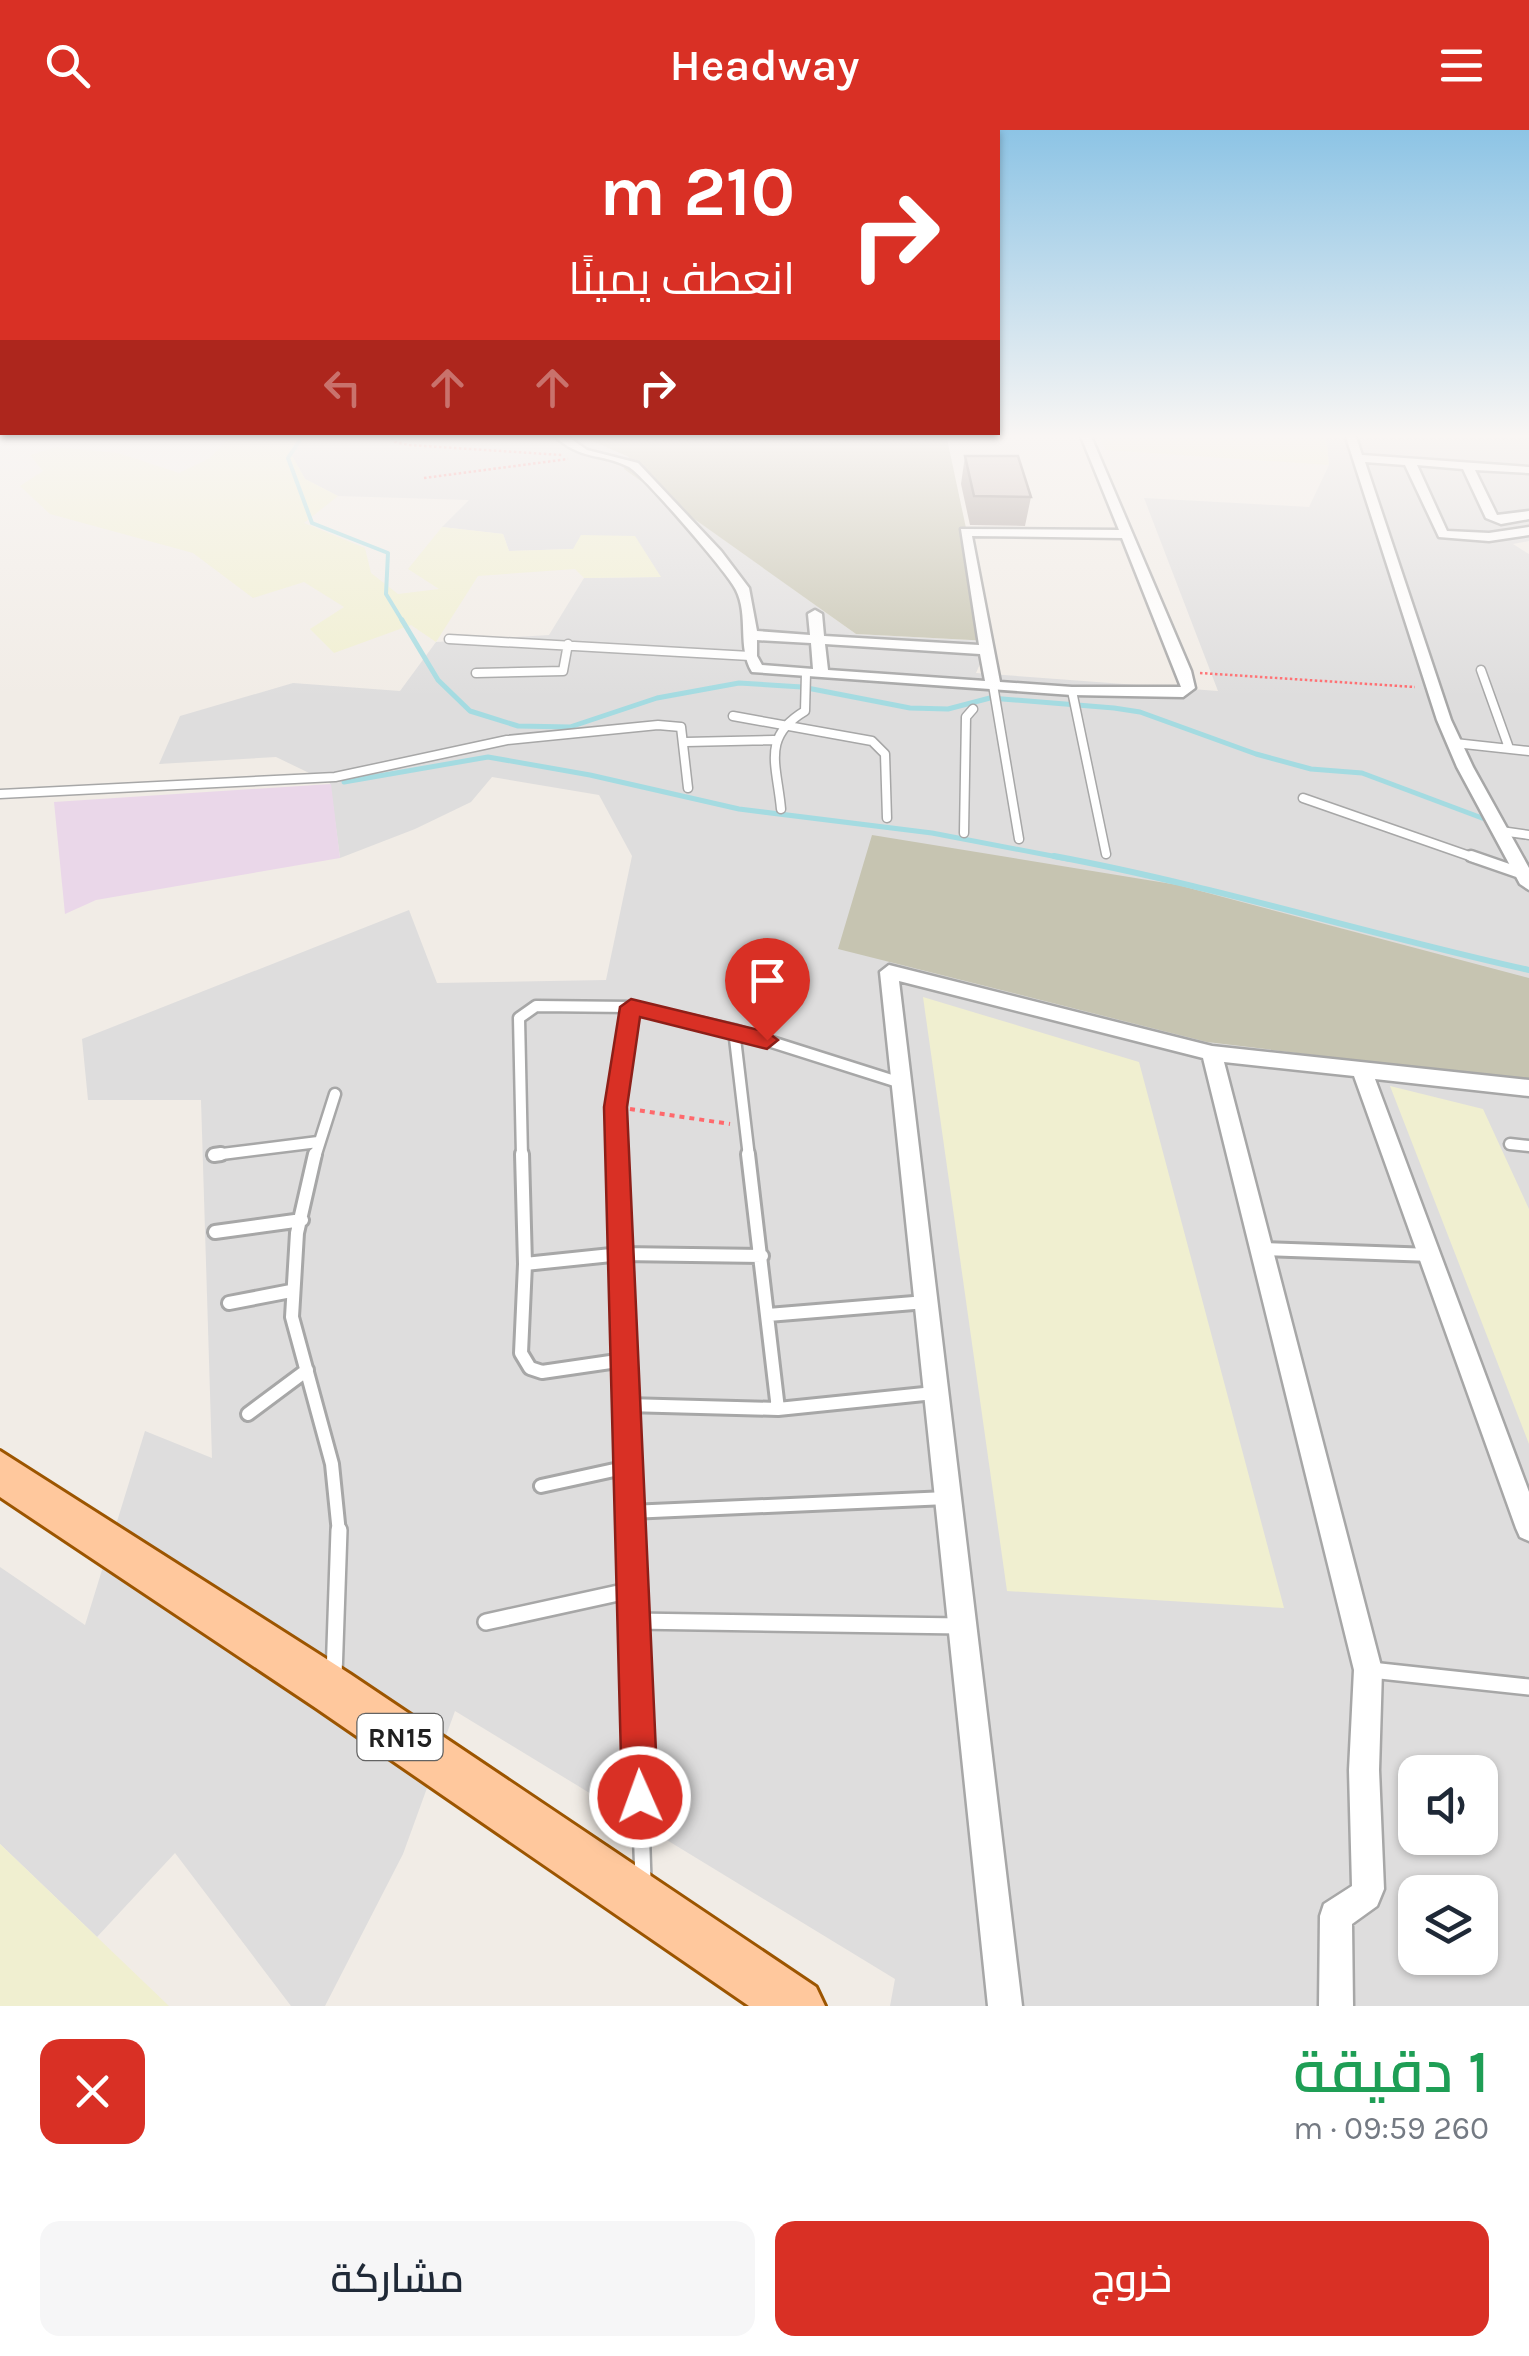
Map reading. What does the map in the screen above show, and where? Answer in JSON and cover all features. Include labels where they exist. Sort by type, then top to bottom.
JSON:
[{"type":"main road","name":"RN15","points":[[0,1472],[333,1691],[797,2006]]},
{"type":"street","points":[[687,522],[717,554],[744,592],[750,656],[757,669],[1183,694],[1188,688],[1184,672],[1119,522]]},
{"type":"street","points":[[1379,522],[1455,744],[1526,879]]},
{"type":"street","points":[[1436,522],[1442,534],[1489,537],[1529,531]]},
{"type":"street","points":[[993,685],[965,532],[1124,534]]},
{"type":"street","points":[[813,674],[815,614]]},
{"type":"street","points":[[750,635],[986,650]]},
{"type":"street","points":[[1005,2006],[889,972],[1212,1052],[1529,1088]]},
{"type":"street","points":[[1212,1052],[1368,1670],[1364,1770],[1368,1888],[1366,1894],[1336,1916],[1336,2006]]},
{"type":"street","points":[[1362,1072],[1529,1528]]},
{"type":"lane","points":[[449,640],[750,656]]},
{"type":"lane","points":[[476,673],[563,671],[568,644]]},
{"type":"lane","points":[[1481,670],[1508,748]]},
{"type":"lane","points":[[781,810],[774,740],[785,724],[805,711],[813,674]]},
{"type":"lane","points":[[993,685],[1019,839]]},
{"type":"lane","points":[[1072,690],[1106,854]]},
{"type":"lane","points":[[964,833],[966,717],[973,709]]},
{"type":"lane","points":[[734,716],[854,734],[880,747],[885,754],[887,818]]},
{"type":"lane","points":[[0,794],[335,777],[506,740],[658,725],[682,727],[688,788]]},
{"type":"lane","points":[[686,742],[774,740]]},
{"type":"lane","points":[[1455,744],[1529,751]]},
{"type":"lane","points":[[1304,798],[1526,879]]},
{"type":"lane","points":[[1501,830],[1529,835]]},
{"type":"lane","points":[[624,1360],[542,1372],[524,1363],[519,1018],[536,1006],[631,1007],[734,1030],[902,1083]]},
{"type":"lane","points":[[631,1007],[616,1107],[644,1903]]},
{"type":"lane","points":[[734,1030],[778,1409]]},
{"type":"lane","points":[[333,1691],[342,1549],[331,1462],[297,1345],[291,1291],[318,1142],[335,1094]]},
{"type":"lane","points":[[214,1155],[318,1142]]},
{"type":"lane","points":[[1510,1144],[1529,1146]]},
{"type":"lane","points":[[216,1232],[302,1220]]},
{"type":"lane","points":[[1263,1249],[1432,1255]]},
{"type":"lane","points":[[525,1264],[621,1254],[762,1256]]},
{"type":"lane","points":[[229,1303],[291,1291]]},
{"type":"lane","points":[[768,1314],[926,1302]]},
{"type":"lane","points":[[248,1414],[306,1370]]},
{"type":"lane","points":[[626,1405],[778,1409],[936,1393]]},
{"type":"lane","points":[[540,1486],[628,1467]]},
{"type":"lane","points":[[630,1512],[948,1498]]},
{"type":"lane","points":[[486,1622],[632,1590]]},
{"type":"lane","points":[[634,1621],[962,1626]]},
{"type":"lane","points":[[1368,1670],[1529,1687]]},
{"type":"path","points":[[1184,672],[1435,688]]},
{"type":"path","points":[[616,1107],[746,1126]]},
{"type":"shaded area","points":[[447,522],[699,522],[856,634],[990,641],[976,673],[1218,691],[1153,522],[1529,522],[1529,541],[1513,544],[1529,554],[1529,2006],[890,2006],[895,1979],[455,1711],[403,1854],[325,2006],[291,2006],[175,1853],[97,1937],[0,1844],[0,1567],[85,1625],[145,1431],[212,1458],[201,1100],[88,1100],[82,1039],[409,910],[437,983],[606,980],[632,856],[599,795],[492,777],[471,802],[340,858],[330,783],[276,757],[159,764],[180,716],[293,683],[400,691],[436,642],[549,635],[584,578],[660,577],[573,549],[509,551],[503,534],[442,527]]},
{"type":"shaded area","points":[[698,522],[965,522],[990,641],[856,634]]},
{"type":"shaded area","points":[[331,784],[340,858],[96,900],[65,914],[54,802]]},
{"type":"shaded area","points":[[872,835],[1178,885],[1529,978],[1529,1081],[1207,1042],[838,949]]},
{"type":"green space","points":[[78,522],[306,522],[365,548],[371,573],[398,594],[439,589],[408,569],[442,527],[503,534],[509,551],[573,549],[581,535],[635,536],[661,577],[584,578],[575,569],[478,576],[436,642],[411,625],[334,653],[310,629],[344,607],[304,582],[253,598],[193,553]]},
{"type":"green space","points":[[923,997],[1139,1062],[1284,1608],[1007,1591]]},
{"type":"green space","points":[[1390,1086],[1483,1109],[1529,1209],[1529,1444]]},
{"type":"green space","points":[[0,1844],[97,1937],[169,2006],[0,2006]]},
{"type":"waterway","points":[[311,522],[388,553],[386,594],[403,622]]},
{"type":"waterway","points":[[402,620],[438,680],[470,711],[518,726],[570,727],[657,698],[739,683],[802,687],[910,708],[948,709],[990,698],[1114,708],[1140,712],[1256,754],[1311,769],[1362,773],[1490,821]]},
{"type":"waterway","points":[[344,782],[488,757],[590,775],[739,809],[932,833],[1067,859]]},
{"type":"waterway","points":[[1054,856],[1067,859]]},
{"type":"waterway","points":[[1067,859],[1529,970]]},
{"type":"route","points":[[640,1797],[616,1107],[631,1007],[767,1040]]}]
